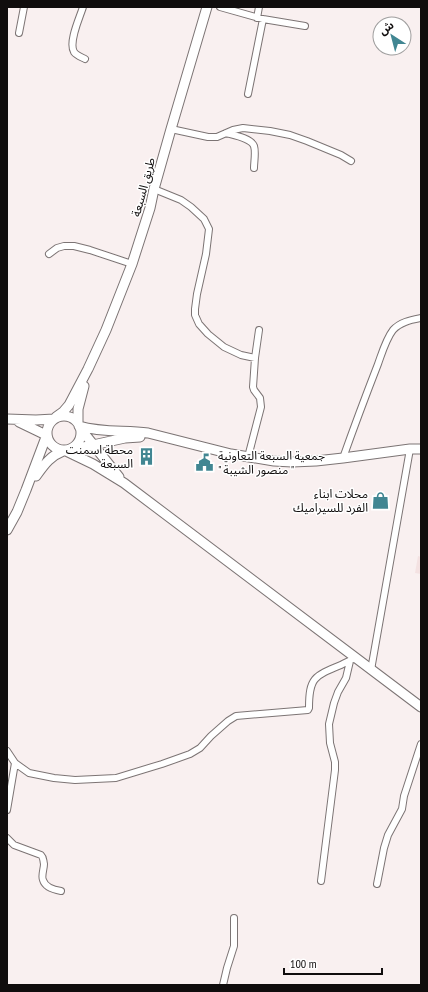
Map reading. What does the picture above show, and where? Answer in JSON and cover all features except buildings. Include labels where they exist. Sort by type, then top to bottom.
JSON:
[{"type":"street","points":[[19,33],[24,7]]},
{"type":"street","points":[[83,7],[72,44],[73,51],[85,59]]},
{"type":"street","name":"طريق السبعة","points":[[88,369],[106,330],[132,264],[148,215],[171,129],[207,7]]},
{"type":"street","points":[[220,7],[260,18],[305,26]]},
{"type":"street","points":[[248,94],[260,18],[259,7]]},
{"type":"street","points":[[171,129],[208,137],[217,137],[233,130],[243,128],[290,135],[341,155],[351,161]]},
{"type":"street","points":[[226,133],[249,140],[254,144],[254,168]]},
{"type":"street","points":[[154,189],[181,200],[191,207],[204,219],[209,229],[206,254],[196,302],[195,315],[199,324],[208,334],[224,347],[241,355],[255,358]]},
{"type":"street","points":[[49,254],[57,248],[74,246],[132,264]]},
{"type":"street","points":[[344,458],[358,415],[392,331],[399,325],[409,320],[421,318]]},
{"type":"street","points":[[248,457],[261,407],[260,398],[253,387],[259,330]]},
{"type":"street","points":[[7,530],[17,512],[26,490],[49,424],[69,405],[88,369]]},
{"type":"street","points":[[26,490],[45,463],[54,455],[75,447],[79,441],[81,435],[78,409],[88,369]]},
{"type":"street","points":[[11,420],[36,420],[62,416],[68,416],[74,419],[124,483]]},
{"type":"street","points":[[11,420],[30,426],[46,436],[52,447],[57,450],[66,450],[125,438],[158,435]]},
{"type":"street","points":[[79,426],[109,432],[136,431],[158,435],[231,454],[274,461],[316,462],[410,449],[421,449]]},
{"type":"street","points":[[371,670],[410,449]]},
{"type":"street","points":[[66,450],[124,483],[353,659],[371,670],[421,707]]},
{"type":"street","points":[[7,751],[15,763],[29,773],[75,780],[116,778],[190,754],[200,748],[228,721],[236,716],[308,710],[310,688],[315,678],[320,673],[353,659]]},
{"type":"street","points":[[321,881],[335,770],[335,762],[330,743],[330,724],[334,703],[353,659]]},
{"type":"street","points":[[377,884],[388,835],[402,809],[404,796],[421,744]]},
{"type":"street","points":[[7,810],[15,763]]},
{"type":"street","points":[[7,838],[14,845],[41,855],[43,857],[44,869],[42,879],[52,889],[61,891]]},
{"type":"street","points":[[223,985],[234,946],[234,918]]},
{"type":"shaded area","points":[[418,556],[421,557],[421,574],[415,573]]},
{"type":"place","name":"محطة اسمنت السبعة","points":[[146,456]]},
{"type":"place","name":"جمعية السبعة التعاونية \" منصور الشيبة \"","points":[[205,462]]},
{"type":"place","name":"محلات ابناء الفرد للسيراميك","points":[[381,500]]}]
